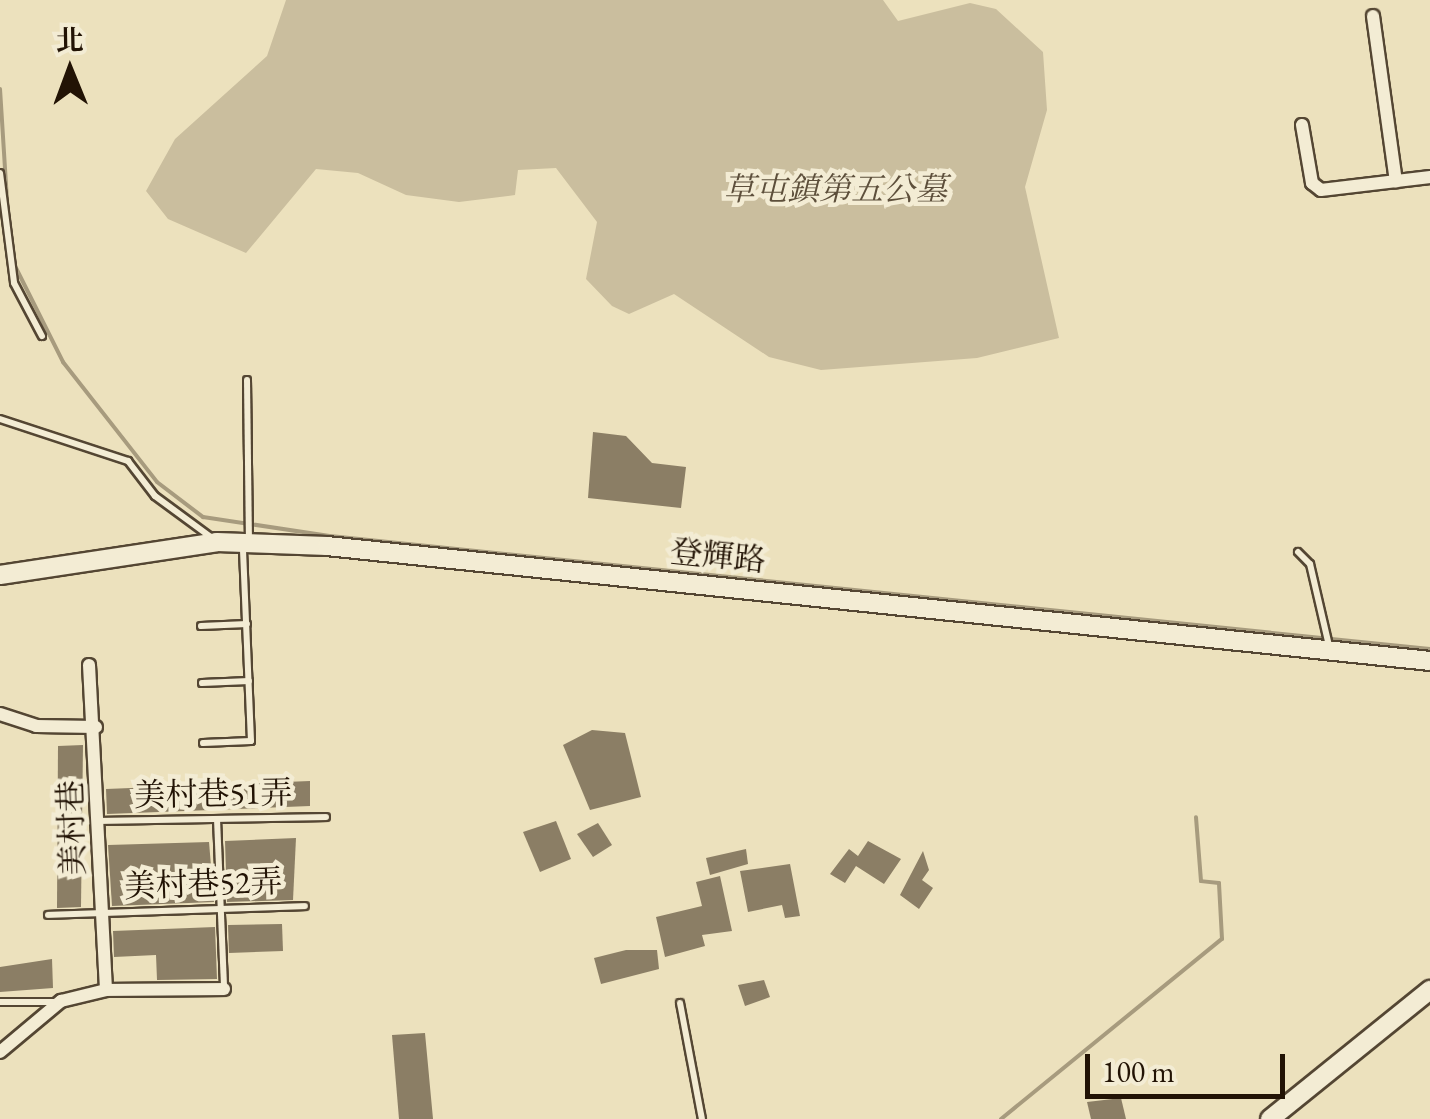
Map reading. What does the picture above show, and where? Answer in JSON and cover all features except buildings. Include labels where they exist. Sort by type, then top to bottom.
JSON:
[{"type":"street","points":[[1372,16],[1396,181]]},
{"type":"street","points":[[1302,125],[1312,183],[1321,190],[1430,177]]},
{"type":"street","name":"登輝路","points":[[0,576],[217,542],[246,542],[1430,662]]},
{"type":"street","name":"美村巷","points":[[90,664],[106,990]]},
{"type":"street","points":[[0,714],[36,726],[96,727]]},
{"type":"street","points":[[0,1052],[61,1002],[106,990],[224,989]]},
{"type":"street","points":[[1270,1119],[1430,990]]},
{"type":"lane","points":[[0,173],[14,283],[42,336]]},
{"type":"lane","points":[[203,743],[251,741],[246,542],[248,380]]},
{"type":"lane","points":[[0,419],[128,460],[155,496],[217,542]]},
{"type":"lane","points":[[1298,552],[1310,564],[1331,651]]},
{"type":"lane","points":[[200,626],[247,624]]},
{"type":"lane","points":[[202,682],[249,681]]},
{"type":"lane","name":"美村巷51弄","points":[[100,821],[326,817]]},
{"type":"lane","points":[[217,819],[224,989]]},
{"type":"lane","name":"美村巷52弄","points":[[48,914],[306,906]]},
{"type":"lane","points":[[0,1002],[61,1002]]},
{"type":"lane","points":[[680,1002],[702,1119]]},
{"type":"green space","name":"草屯鎮第五公墓","points":[[286,0],[883,0],[898,21],[970,3],[996,9],[1043,52],[1047,110],[1025,187],[1059,338],[977,358],[821,370],[769,357],[674,294],[629,314],[612,306],[586,279],[597,222],[556,168],[518,170],[515,195],[459,202],[406,195],[358,173],[316,169],[246,253],[168,219],[146,191],[175,139],[267,56]]},
{"type":"waterway","points":[[0,89],[8,215]]},
{"type":"waterway","points":[[14,264],[63,362],[157,482],[203,517],[330,536],[1430,649]]},
{"type":"waterway","points":[[1001,1119],[1222,939],[1219,883],[1201,881],[1196,817]]}]
